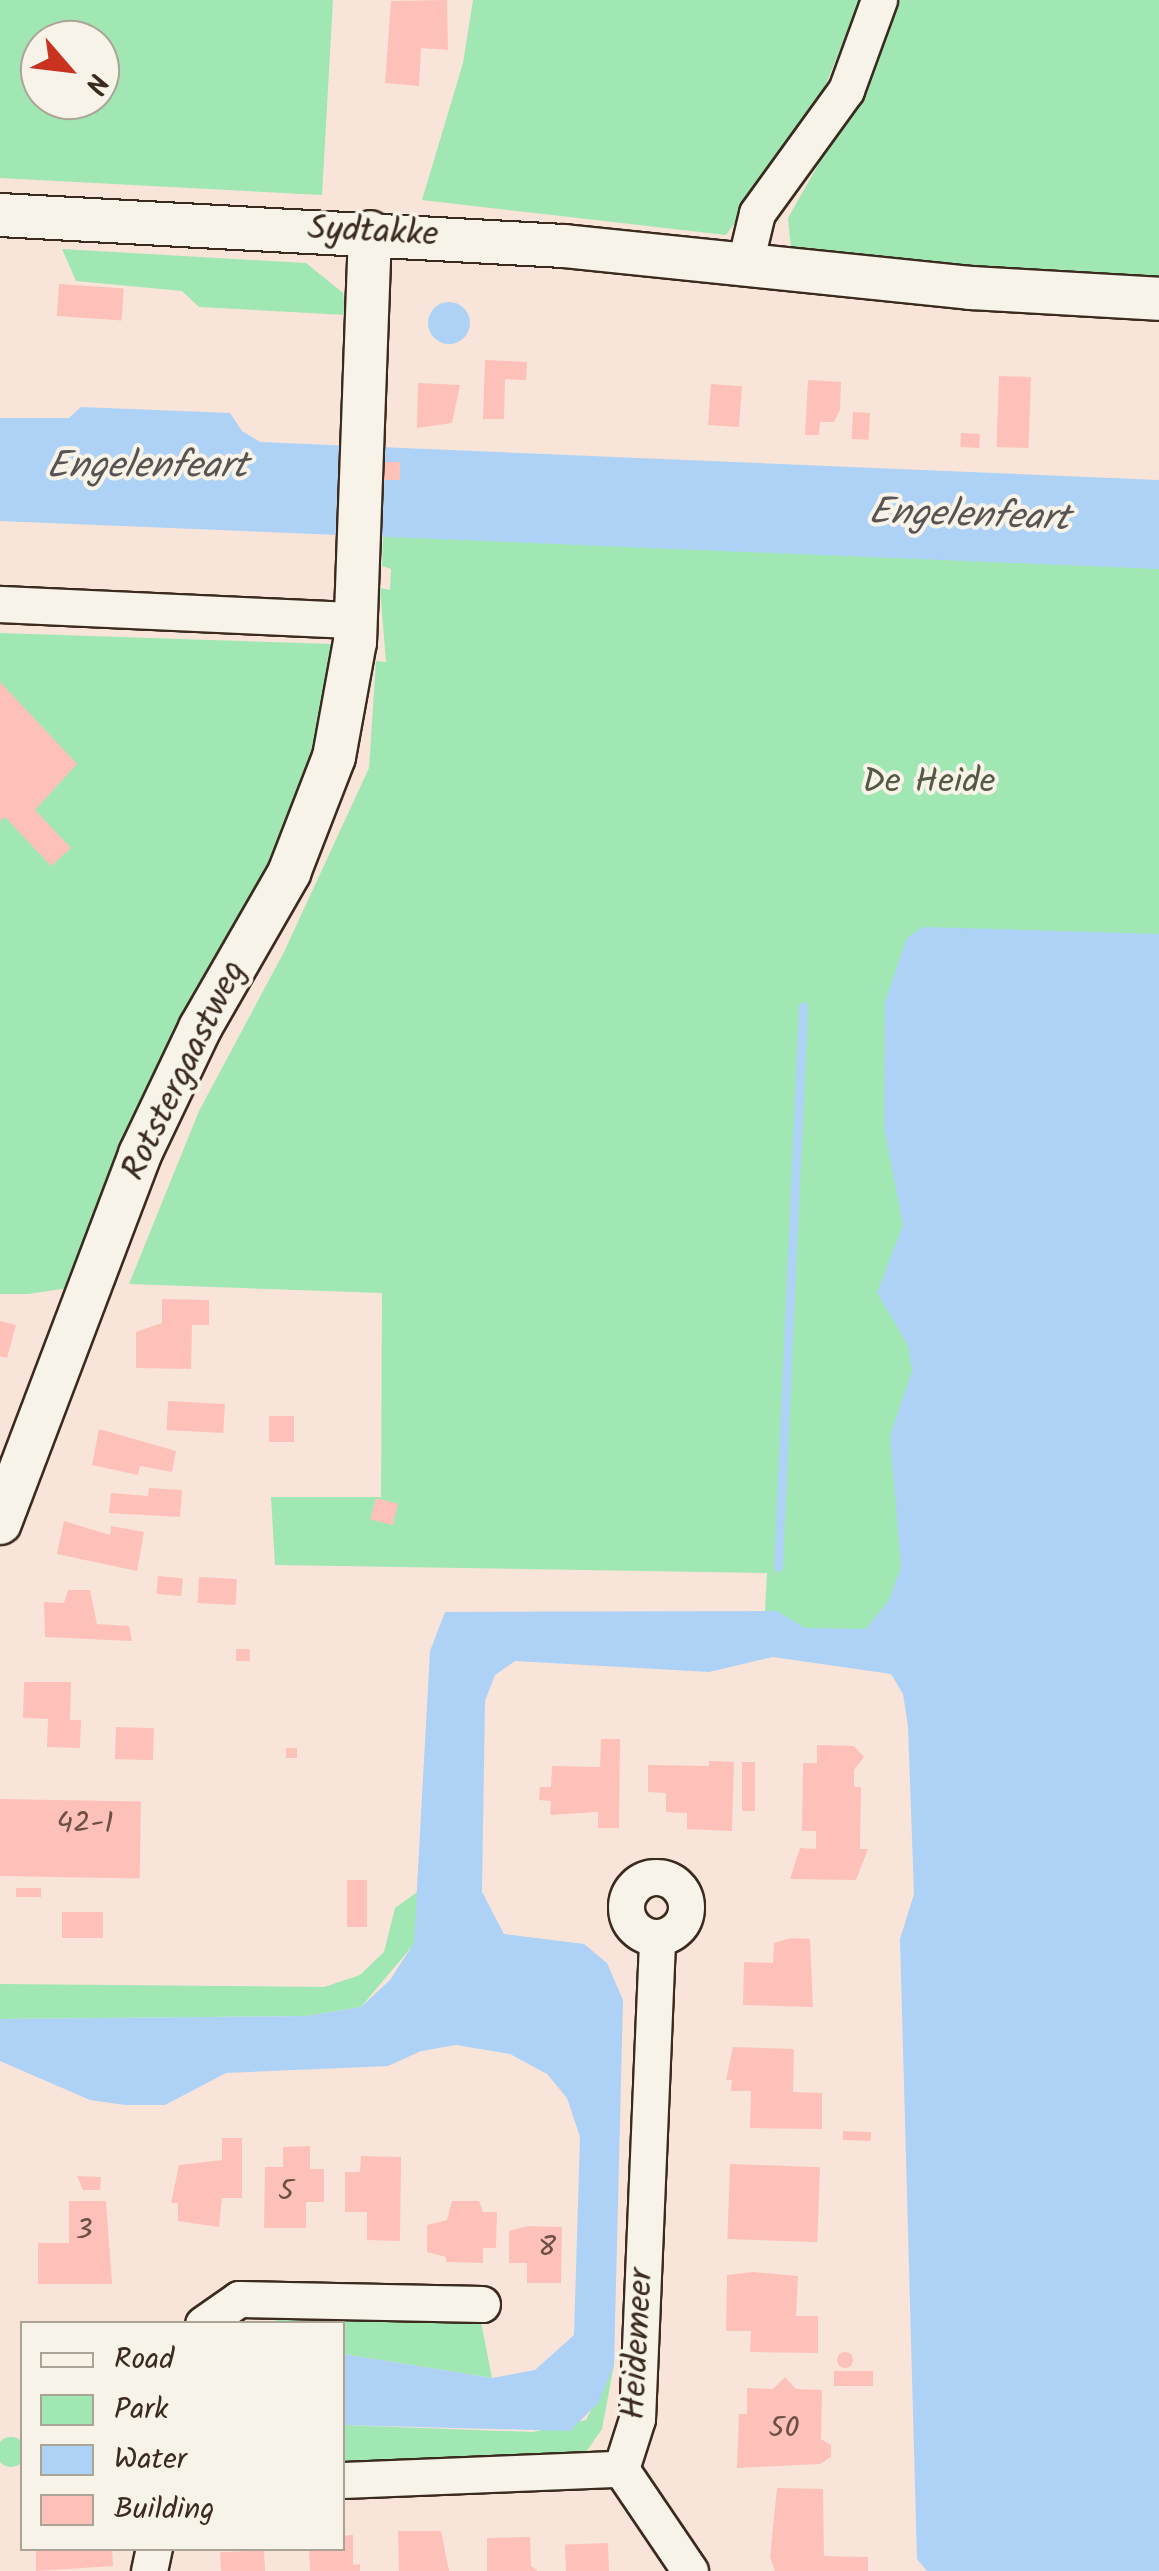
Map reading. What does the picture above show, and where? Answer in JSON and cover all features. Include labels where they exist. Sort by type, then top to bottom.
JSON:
[{"type":"street","points":[[745,264],[757,212],[846,90],[879,0]]},
{"type":"street","name":"Sydtakke","points":[[0,216],[370,232],[970,288],[1159,299]]},
{"type":"street","name":"Rotstergaastweg","points":[[0,1522],[140,1154],[200,1028],[312,824],[348,700],[360,554],[370,232]]},
{"type":"street","points":[[0,604],[355,620]]},
{"type":"street","name":"Heidemeer","points":[[345,2480],[621,2470],[637,2418],[657,1938]]},
{"type":"street","points":[[208,2321],[239,2300],[482,2304]]},
{"type":"street","points":[[621,2470],[690,2571]]},
{"type":"green space","points":[[0,0],[333,0],[322,195],[0,178]]},
{"type":"green space","points":[[473,0],[860,0],[814,114],[726,235],[422,200],[463,63]]},
{"type":"green space","points":[[891,0],[1159,0],[1159,281],[856,262],[791,249],[788,218],[831,142]]},
{"type":"green space","points":[[62,249],[306,263],[343,293],[346,315],[199,307],[182,291],[76,281]]},
{"type":"green space","name":"De Heide","points":[[394,530],[1159,562],[1159,1755],[764,1628],[767,1573],[275,1565],[271,1497],[381,1497],[382,1293],[129,1284],[199,1111],[284,952],[369,768],[376,661],[386,662],[380,588],[390,590],[391,569],[382,566],[383,536],[393,537]]},
{"type":"green space","points":[[0,633],[331,644],[317,758],[303,804],[76,1287],[28,1294],[0,1294]]},
{"type":"green space","points":[[420,1890],[414,1944],[361,2007],[307,2016],[0,2019],[0,1984],[324,1987],[360,1975],[384,1952],[395,1908]]},
{"type":"green space","points":[[283,2318],[481,2322],[492,2378],[345,2354],[345,2321],[274,2321]]},
{"type":"green space","points":[[614,2365],[602,2429],[582,2458],[345,2465],[345,2425],[533,2432],[586,2420]]},
{"type":"green space","points":[[5,2438],[17,2438],[20,2464],[5,2466],[-1,2461],[-1,2443]]},
{"type":"water","points":[[449,302],[464,308],[470,323],[464,338],[449,344],[434,338],[428,323],[434,308]]},
{"type":"water","name":"Engelenfeart","points":[[81,407],[230,413],[242,431],[260,442],[1159,480],[1159,569],[0,521],[0,418],[69,418]]},
{"type":"water","points":[[923,927],[1159,934],[1159,2571],[927,2571],[917,2559],[900,1939],[914,1894],[908,1726],[903,1694],[891,1674],[773,1657],[709,1672],[515,1661],[495,1675],[485,1701],[482,1892],[504,1934],[584,1944],[607,1963],[623,2000],[614,2365],[599,2402],[570,2431],[345,2425],[345,2354],[492,2378],[535,2370],[574,2335],[580,2137],[567,2098],[547,2074],[510,2054],[456,2045],[421,2051],[388,2066],[226,2073],[165,2105],[125,2105],[90,2100],[0,2061],[0,2019],[307,2016],[361,2007],[390,1980],[414,1943],[430,1651],[445,1612],[777,1611],[805,1628],[866,1629],[889,1600],[901,1567],[890,1436],[912,1371],[908,1345],[877,1293],[903,1225],[884,1127],[885,1002],[907,938]]},
{"type":"building","points":[[447,0],[448,50],[421,48],[419,86],[385,83],[391,1]]},
{"type":"building","points":[[59,284],[124,289],[122,320],[57,316]]},
{"type":"building","points":[[485,360],[527,362],[526,380],[505,379],[504,419],[483,419]]},
{"type":"building","points":[[999,376],[1031,377],[1029,448],[997,447]]},
{"type":"building","points":[[808,380],[841,382],[840,410],[834,422],[820,422],[819,435],[805,435]]},
{"type":"building","points":[[418,383],[460,385],[452,423],[417,428]]},
{"type":"building","points":[[711,384],[742,386],[739,427],[708,425]]},
{"type":"building","points":[[853,412],[870,413],[869,440],[852,439]]},
{"type":"building","points":[[961,433],[980,434],[979,448],[960,447]]},
{"type":"building","points":[[383,462],[400,462],[400,480],[383,480]]},
{"type":"building","points":[[0,682],[77,764],[35,810],[71,848],[51,866],[5,817],[0,821]]},
{"type":"building","points":[[162,1299],[209,1300],[209,1325],[192,1325],[191,1369],[136,1368],[136,1332],[162,1323]]},
{"type":"building","points":[[0,1321],[16,1325],[7,1358],[0,1356]]},
{"type":"building","points":[[168,1401],[225,1404],[223,1433],[166,1430]]},
{"type":"building","points":[[269,1416],[294,1416],[294,1442],[269,1442]]},
{"type":"building","points":[[99,1429],[176,1451],[172,1472],[140,1466],[138,1475],[92,1465]]},
{"type":"building","points":[[149,1488],[182,1490],[180,1517],[109,1513],[111,1493],[148,1496]]},
{"type":"building","points":[[376,1498],[398,1504],[393,1525],[370,1519]]},
{"type":"building","points":[[64,1521],[110,1535],[111,1526],[144,1532],[137,1571],[57,1554]]},
{"type":"building","points":[[158,1576],[183,1578],[181,1596],[156,1594]]},
{"type":"building","points":[[199,1577],[237,1579],[236,1605],[198,1603]]},
{"type":"building","points":[[68,1590],[90,1590],[97,1624],[129,1626],[132,1641],[45,1637],[44,1602],[64,1603]]},
{"type":"building","points":[[236,1649],[250,1649],[250,1661],[236,1661]]},
{"type":"building","points":[[24,1682],[71,1682],[70,1720],[81,1720],[80,1748],[47,1747],[48,1719],[23,1718]]},
{"type":"building","points":[[116,1727],[154,1728],[153,1760],[115,1759]]},
{"type":"building","points":[[601,1739],[620,1739],[619,1828],[598,1828],[598,1812],[550,1815],[551,1801],[539,1800],[540,1787],[551,1787],[552,1766],[600,1767]]},
{"type":"building","points":[[817,1745],[854,1746],[864,1757],[854,1770],[854,1787],[861,1787],[860,1849],[868,1849],[856,1880],[790,1879],[800,1848],[816,1849],[816,1831],[802,1831],[803,1763],[817,1763]]},
{"type":"building","points":[[286,1748],[297,1748],[297,1758],[286,1758]]},
{"type":"building","points":[[709,1761],[734,1762],[732,1831],[687,1829],[687,1813],[666,1812],[666,1793],[648,1792],[648,1765],[709,1766]]},
{"type":"building","points":[[742,1762],[755,1762],[755,1811],[742,1811]]},
{"type":"building","points":[[0,1799],[141,1801],[140,1878],[0,1876]]},
{"type":"building","points":[[347,1880],[367,1880],[367,1927],[347,1927]]},
{"type":"building","points":[[16,1888],[41,1888],[41,1897],[16,1897]]},
{"type":"building","points":[[62,1912],[103,1912],[103,1938],[62,1938]]},
{"type":"building","points":[[791,1938],[810,1939],[813,2007],[743,2005],[744,1962],[773,1963],[774,1943]]},
{"type":"building","points":[[733,2047],[794,2049],[793,2092],[822,2093],[822,2129],[750,2128],[751,2091],[731,2091],[732,2080],[726,2080]]},
{"type":"building","points":[[843,2131],[871,2132],[871,2141],[843,2140]]},
{"type":"building","points":[[222,2138],[242,2138],[242,2198],[222,2198],[219,2227],[178,2221],[178,2203],[171,2203],[179,2165],[222,2160]]},
{"type":"building","points":[[310,2146],[310,2169],[324,2169],[324,2202],[306,2202],[306,2228],[264,2228],[265,2167],[283,2167],[283,2147]]},
{"type":"building","points":[[361,2156],[401,2157],[400,2241],[367,2240],[367,2212],[345,2212],[345,2172],[360,2172]]},
{"type":"building","points":[[730,2164],[820,2167],[817,2242],[727,2239]]},
{"type":"building","points":[[77,2176],[101,2177],[100,2190],[83,2190]]},
{"type":"building","points":[[69,2201],[106,2201],[112,2284],[38,2284],[38,2243],[69,2243]]},
{"type":"building","points":[[452,2201],[479,2201],[483,2212],[497,2212],[496,2248],[483,2248],[483,2263],[446,2262],[446,2257],[427,2252],[427,2225],[447,2220]]},
{"type":"building","points":[[528,2226],[562,2227],[561,2283],[527,2283],[527,2263],[509,2263],[509,2231]]},
{"type":"building","points":[[752,2272],[798,2276],[796,2316],[818,2316],[818,2353],[750,2352],[751,2331],[726,2331],[727,2275]]},
{"type":"building","points":[[845,2352],[853,2360],[845,2368],[837,2360]]},
{"type":"building","points":[[834,2371],[873,2371],[873,2386],[834,2386]]},
{"type":"building","points":[[785,2377],[796,2389],[822,2390],[821,2439],[831,2445],[831,2457],[820,2464],[737,2468],[739,2414],[747,2414],[747,2388],[773,2389]]},
{"type":"building","points":[[777,2488],[823,2489],[824,2556],[868,2557],[868,2571],[775,2571],[770,2557]]},
{"type":"building","points":[[398,2531],[441,2531],[449,2571],[399,2571]]},
{"type":"building","points":[[353,2535],[353,2565],[360,2564],[360,2571],[310,2571],[309,2551],[345,2551],[345,2536]]},
{"type":"building","points":[[530,2537],[531,2566],[538,2571],[487,2571],[487,2538]]},
{"type":"building","points":[[608,2543],[609,2571],[566,2571],[565,2545]]},
{"type":"building","points":[[36,2551],[112,2551],[113,2566],[36,2571]]},
{"type":"building","points":[[264,2551],[265,2571],[221,2571],[220,2552]]},
{"type":"waterway","points":[[778,1567],[803,1007]]}]
